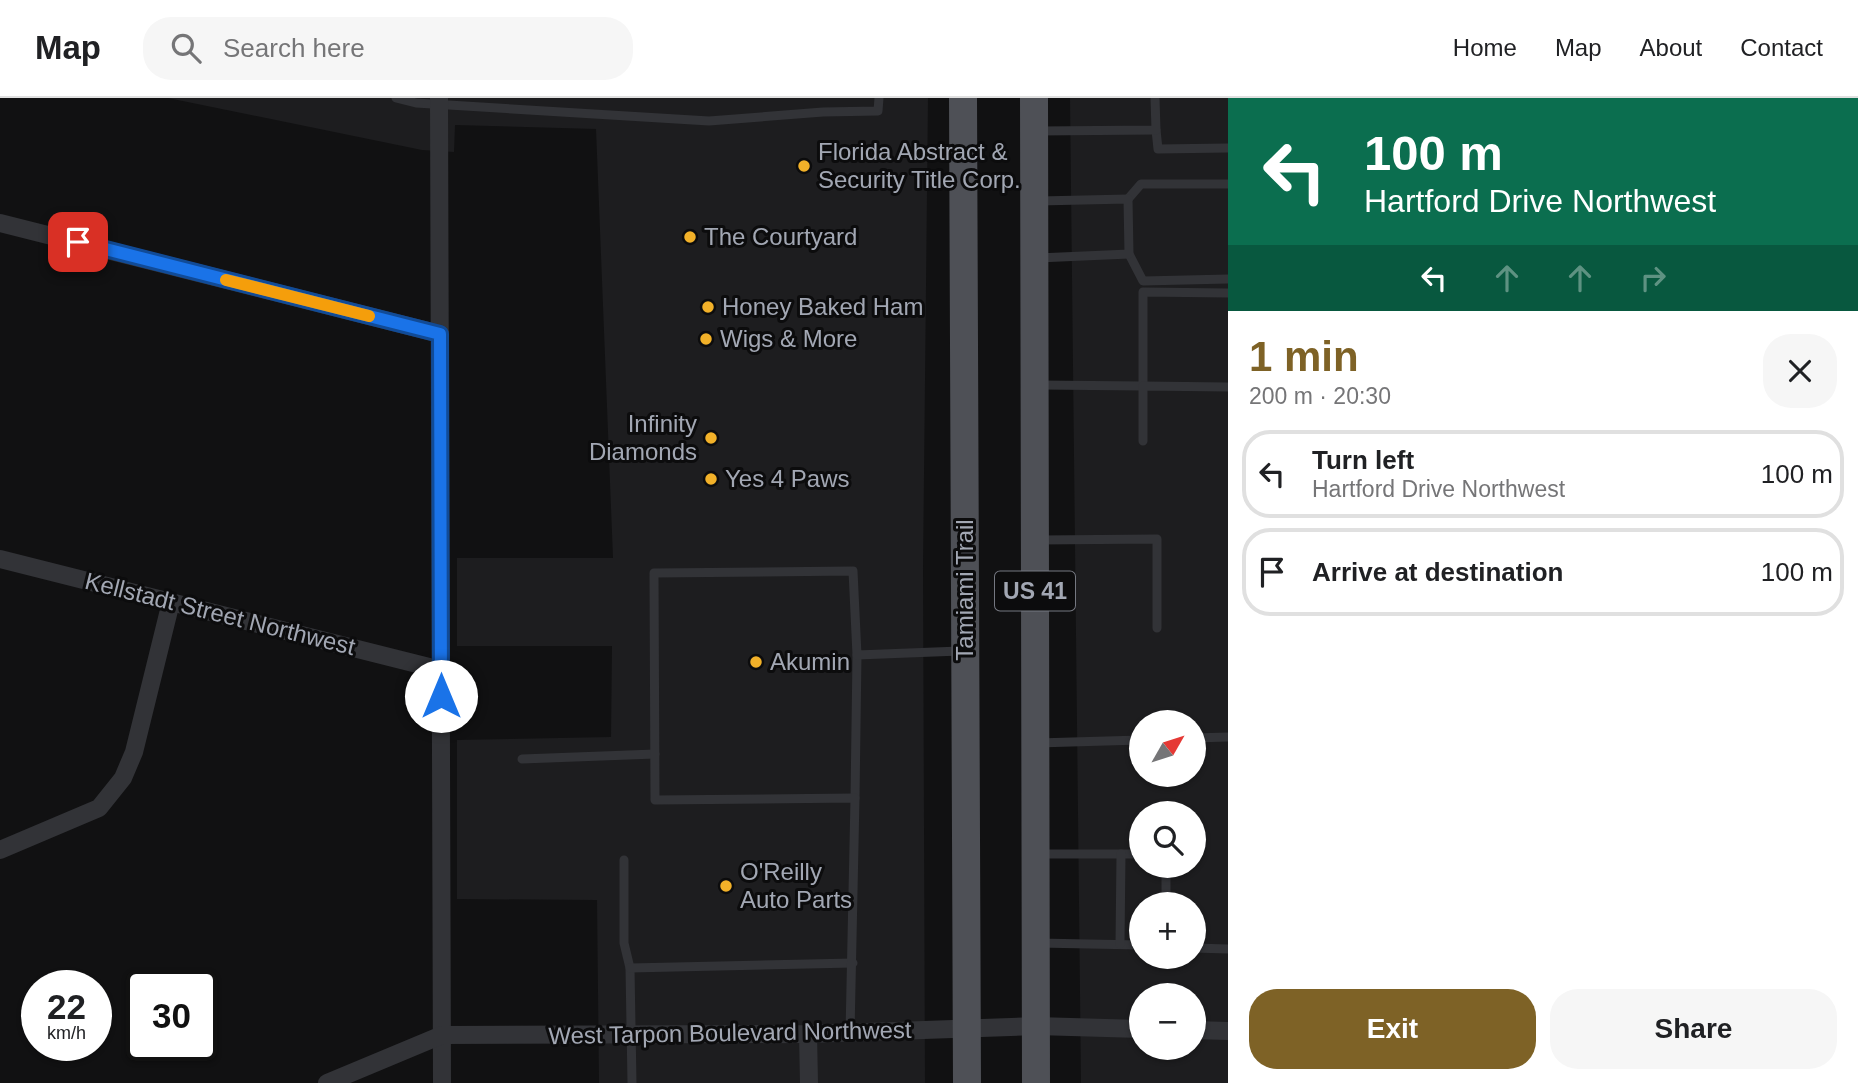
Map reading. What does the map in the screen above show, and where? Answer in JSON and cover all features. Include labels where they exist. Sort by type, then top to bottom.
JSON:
[{"type":"main road","name":"Tamiami Trail","points":[[963,98],[967,1083]]},
{"type":"main road","name":"US 41","points":[[1034,98],[1036,1083]]},
{"type":"street","points":[[439,101],[442,1083]]},
{"type":"street","points":[[0,223],[440,334]]},
{"type":"street","name":"Kellstadt Street Northwest","points":[[0,559],[441,670]]},
{"type":"street","points":[[0,850],[99,808],[123,778],[134,752],[171,602]]},
{"type":"street","name":"West Tarpon Boulevard Northwest","points":[[327,1083],[442,1035],[808,1034],[1036,1026],[1129,1029]]},
{"type":"street","points":[[1206,1030],[1228,1031]]},
{"type":"street","points":[[808,1034],[809,1083]]},
{"type":"lane","points":[[396,98],[709,121],[823,112],[878,111],[879,98]]},
{"type":"lane","points":[[1155,98],[1158,149],[1228,148]]},
{"type":"lane","points":[[1034,131],[1156,130]]},
{"type":"lane","points":[[1228,184],[1141,184],[1128,200],[1129,254],[1143,281],[1228,279]]},
{"type":"lane","points":[[1034,201],[1128,200]]},
{"type":"lane","points":[[1034,258],[1129,254]]},
{"type":"lane","points":[[1143,441],[1143,292],[1228,293]]},
{"type":"lane","points":[[1034,385],[1228,387]]},
{"type":"lane","points":[[1035,540],[1157,539],[1157,628]]},
{"type":"lane","points":[[850,1033],[853,963],[857,655],[853,571],[654,573],[655,800],[855,798]]},
{"type":"lane","points":[[857,655],[930,650],[965,652]]},
{"type":"lane","points":[[1206,738],[1228,737]]},
{"type":"lane","points":[[1036,743],[1129,740]]},
{"type":"lane","points":[[522,759],[655,754]]},
{"type":"lane","points":[[1036,854],[1129,854]]},
{"type":"lane","points":[[1120,944],[1121,854]]},
{"type":"lane","points":[[624,860],[624,943],[630,968],[632,1083]]},
{"type":"lane","points":[[1037,943],[1129,944]]},
{"type":"lane","points":[[1206,948],[1228,949]]},
{"type":"lane","points":[[630,968],[853,963]]},
{"type":"shaded area","points":[[168,98],[928,98],[923,569],[925,1083],[599,1083],[597,900],[457,899],[457,740],[611,737],[612,646],[457,646],[457,558],[613,558],[596,129],[455,125],[454,152],[422,150]]},
{"type":"shaded area","points":[[1070,98],[1228,98],[1228,1083],[1081,1083]]},
{"type":"slow traffic","points":[[226,280],[369,316]]},
{"type":"place","name":"Florida Abstract & Security Title Corp.","points":[[804,166]]},
{"type":"place","name":"The Courtyard","points":[[690,237]]},
{"type":"place","name":"Honey Baked Ham","points":[[708,307]]},
{"type":"place","name":"Wigs & More","points":[[706,339]]},
{"type":"place","name":"Infinity Diamonds","points":[[711,438]]},
{"type":"place","name":"Yes 4 Paws","points":[[711,479]]},
{"type":"place","name":"Akumin","points":[[756,662]]},
{"type":"place","name":"O'Reilly Auto Parts","points":[[726,886]]},
{"type":"route","points":[[78,242],[440,334],[441,696]]}]
